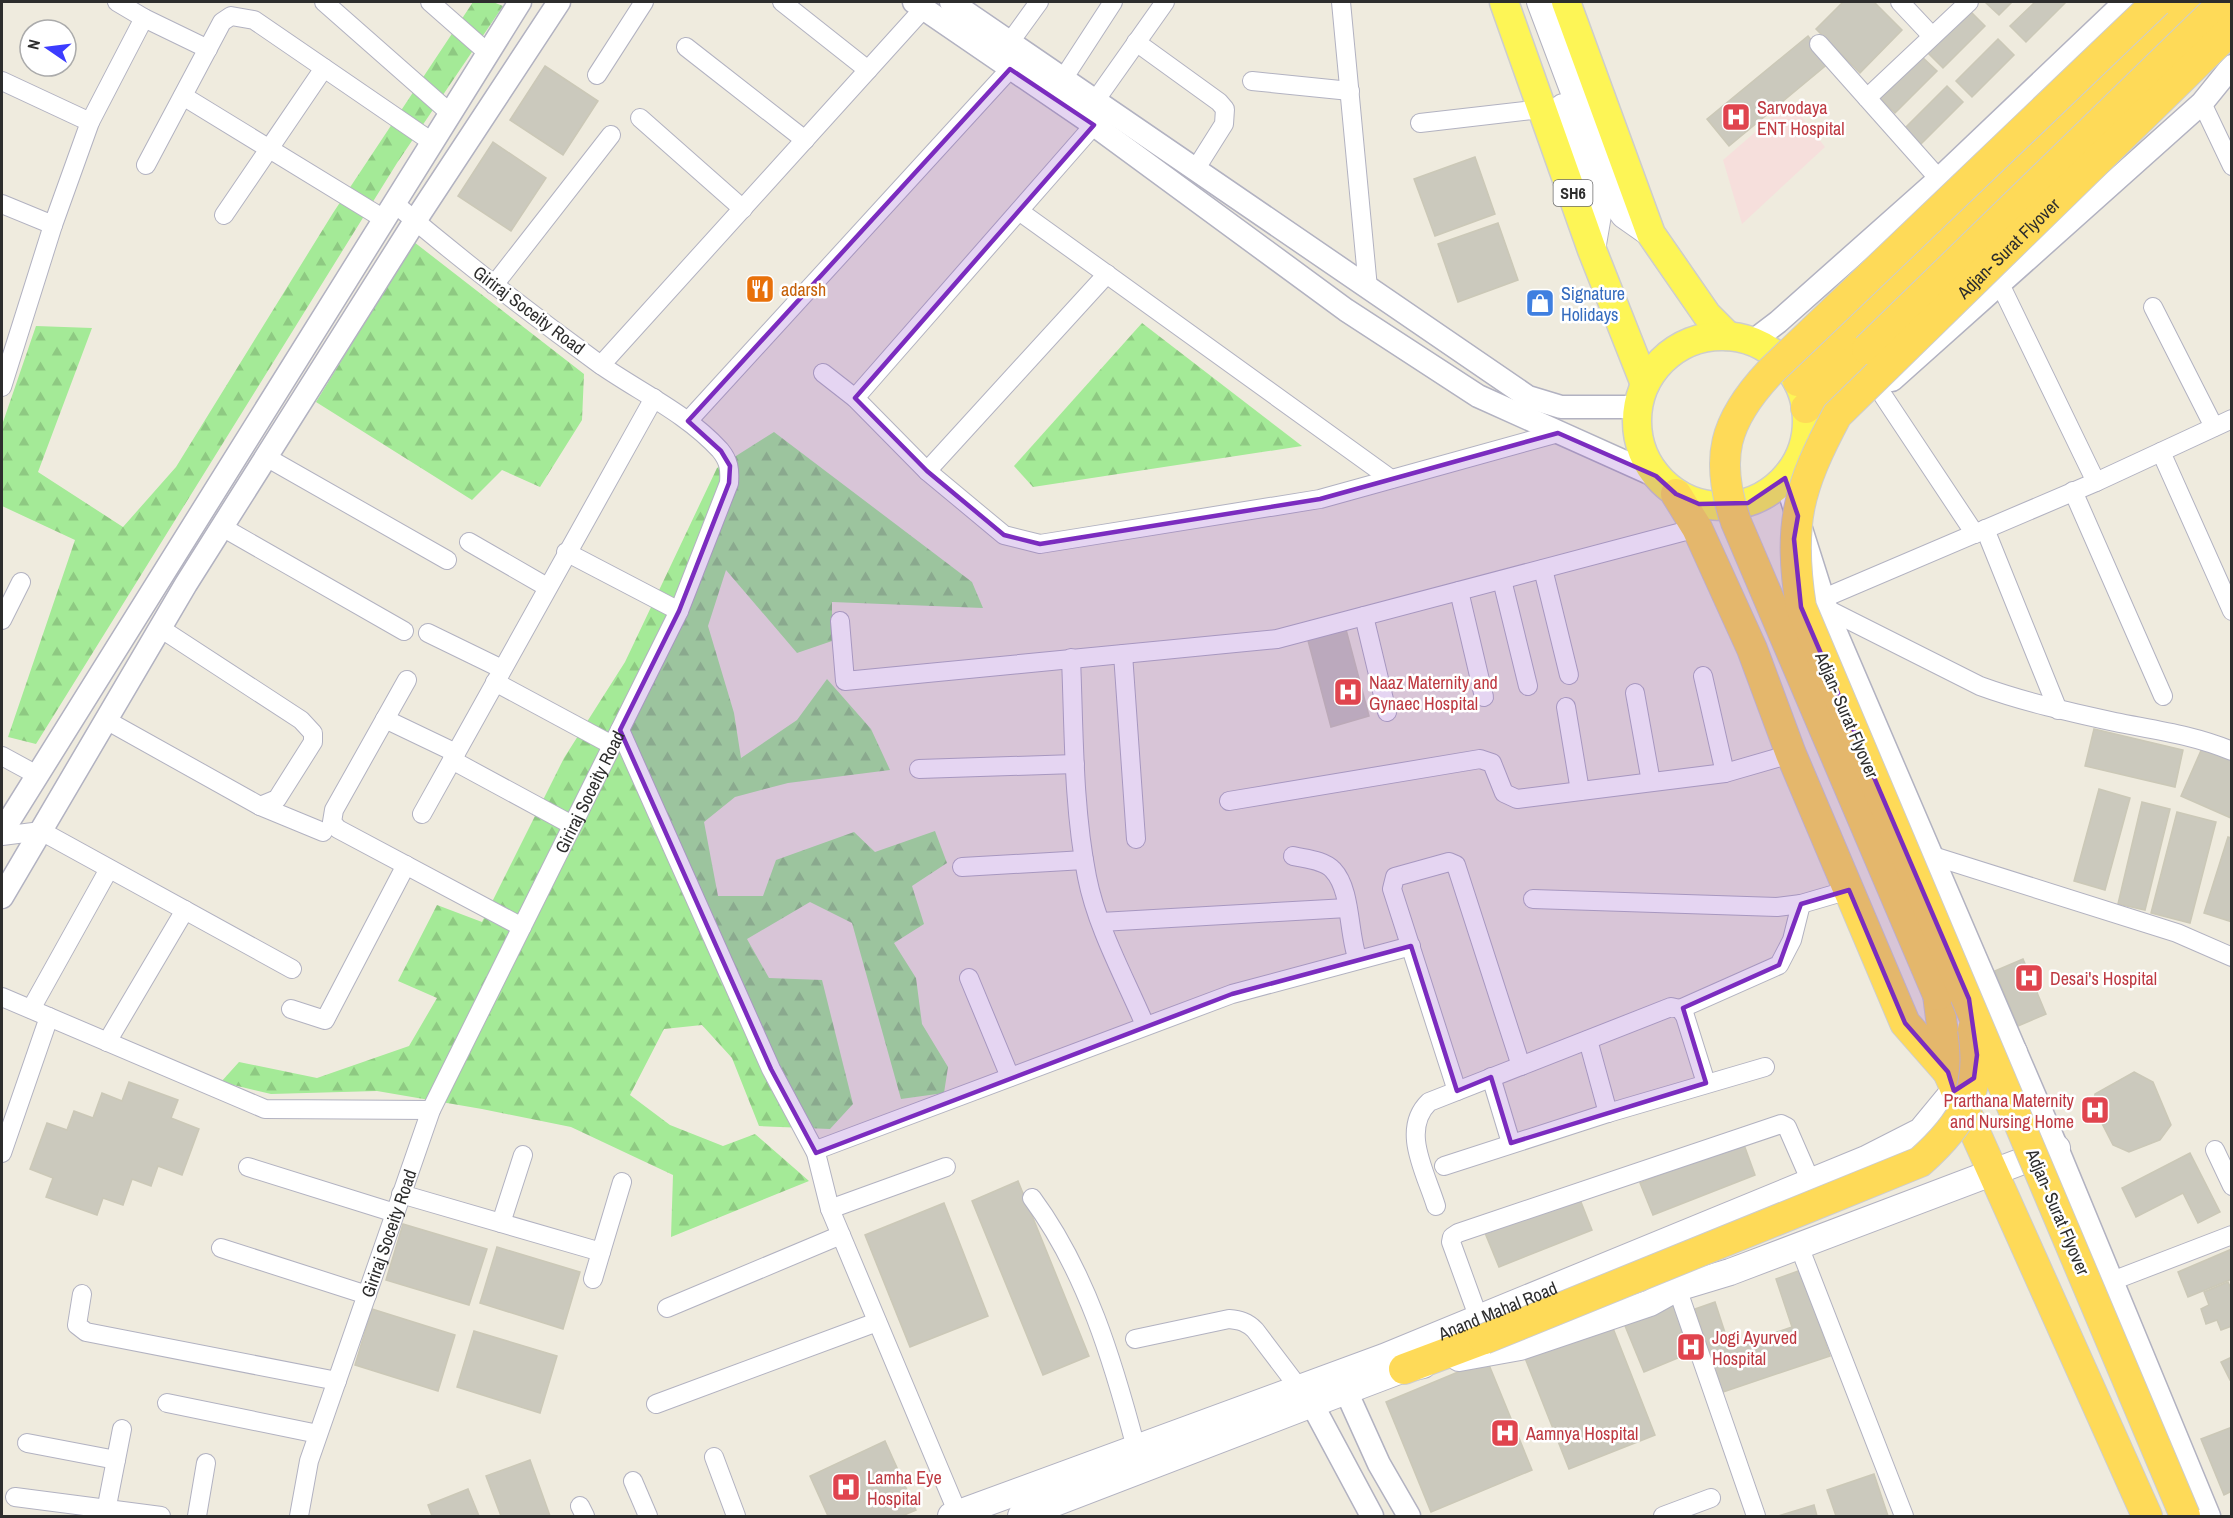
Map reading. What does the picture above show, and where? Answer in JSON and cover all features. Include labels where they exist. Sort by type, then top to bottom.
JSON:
[{"type":"highway","name":"Adjan- Surat Flyover","points":[[1951,1081],[1938,995],[1736,522],[1724,480],[1725,453],[1738,411],[1747,396],[2157,2]]},
{"type":"highway","points":[[1859,340],[2193,2]]},
{"type":"highway","points":[[1802,395],[2224,2]]},
{"type":"highway","name":"Adjan- Surat Flyover","points":[[2185,1516],[1969,999],[1801,607],[1794,539],[1802,488],[1837,415],[2232,29]]},
{"type":"highway","points":[[1666,485],[1696,528],[1752,649],[1791,754],[1905,1023],[1951,1081],[2147,1516]]},
{"type":"highway","points":[[1404,1369],[1481,1329],[1920,1162],[1944,1141],[1960,1121],[1971,1093],[1977,1055],[1969,999]]},
{"type":"main road","name":"SH6","points":[[1504,2],[1642,395]]},
{"type":"main road","points":[[1529,2],[1598,215],[1592,250]]},
{"type":"main road","points":[[1540,2],[1616,204],[1624,215],[1651,234]]},
{"type":"main road","points":[[1566,2],[1651,234],[1707,315],[1741,338],[1771,351],[1786,364],[1802,395],[1807,432],[1793,466],[1770,492],[1748,503],[1724,507],[1699,504],[1666,485],[1644,455],[1637,431],[1642,395],[1660,363],[1679,347],[1703,338],[1741,338]]},
{"type":"main road","name":"Anand Mahal Road","points":[[1022,1516],[1481,1329],[1866,1159],[1921,1131],[1951,1081],[2014,1052]]},
{"type":"main road","name":"Anand Mahal Road","points":[[956,1516],[1136,1448],[1320,1396],[1404,1369],[1520,1347],[1650,1303],[1677,1288],[1730,1272],[2057,1148]]},
{"type":"street","points":[[324,2],[450,113]]},
{"type":"street","points":[[430,2],[488,53]]},
{"type":"street","points":[[2,832],[520,2]]},
{"type":"street","points":[[2,897],[222,527],[416,221],[559,2]]},
{"type":"street","points":[[597,75],[644,2]]},
{"type":"street","points":[[782,2],[868,69]]},
{"type":"street","points":[[951,2],[976,8],[1010,42],[1528,397],[1543,404],[1571,407],[1642,395]]},
{"type":"street","points":[[1010,42],[1039,2]]},
{"type":"street","points":[[1063,79],[1113,2]]},
{"type":"street","points":[[1341,2],[1368,288]]},
{"type":"street","points":[[1900,2],[1932,36]]},
{"type":"street","points":[[1867,98],[1969,2]]},
{"type":"street","points":[[1741,338],[1778,322],[1939,179],[2125,2]]},
{"type":"street","points":[[2217,2],[2232,18]]},
{"type":"street","points":[[123,3],[144,18],[208,49]]},
{"type":"street","points":[[1095,101],[1160,3]]},
{"type":"street","points":[[601,365],[868,69],[919,5],[1094,125],[1346,310],[1494,406],[1558,433],[1666,485]]},
{"type":"street","points":[[146,165],[222,22],[231,16],[242,16],[254,20],[432,142]]},
{"type":"street","points":[[2,387],[53,225],[90,122],[144,18]]},
{"type":"street","points":[[1136,42],[1225,109],[1224,124],[1195,170]]},
{"type":"street","points":[[1819,44],[1939,179]]},
{"type":"street","points":[[686,47],[805,140]]},
{"type":"street","points":[[2209,1516],[2057,1148],[2014,1052],[1825,604],[1793,466],[2202,103],[2232,66]]},
{"type":"street","points":[[224,215],[271,150],[324,68]]},
{"type":"street","points":[[688,421],[1010,69]]},
{"type":"street","points":[[2,81],[90,122]]},
{"type":"street","points":[[1252,81],[1350,91]]},
{"type":"street","points":[[2202,103],[2232,90]]},
{"type":"street","name":"Giriraj Soceity Road","points":[[183,96],[271,150],[389,211],[416,221],[494,285],[601,365],[688,421],[721,451],[730,466],[729,483],[679,610],[431,1110],[309,1461],[299,1516]]},
{"type":"street","points":[[2202,103],[2232,166]]},
{"type":"street","points":[[1420,123],[1541,109]]},
{"type":"street","points":[[640,118],[743,209]]},
{"type":"street","points":[[855,398],[1094,125]]},
{"type":"street","points":[[494,285],[611,135]]},
{"type":"street","points":[[2,204],[53,225]]},
{"type":"street","points":[[1019,210],[1391,479]]},
{"type":"street","points":[[927,471],[1107,274]]},
{"type":"street","points":[[2000,284],[2096,482]]},
{"type":"street","points":[[2153,307],[2214,427]]},
{"type":"street","points":[[823,373],[855,398],[927,471],[1004,535],[1040,544],[1320,499],[1558,433]]},
{"type":"street","points":[[1880,391],[1980,531],[2058,710]]},
{"type":"street","points":[[422,814],[566,552],[654,398]]},
{"type":"street","points":[[1825,604],[1980,531],[2096,482],[2232,419]]},
{"type":"street","points":[[2161,452],[2232,611]]},
{"type":"street","points":[[266,457],[447,560]]},
{"type":"street","points":[[2073,491],[2163,696]]},
{"type":"street","points":[[222,527],[404,631]]},
{"type":"street","points":[[840,621],[845,681],[1277,639],[1696,528]]},
{"type":"street","points":[[469,542],[547,587]]},
{"type":"street","points":[[566,552],[679,610]]},
{"type":"street","points":[[1543,569],[1569,675]]},
{"type":"street","points":[[1502,580],[1528,686]]},
{"type":"street","points":[[2,620],[21,582]]},
{"type":"street","points":[[1459,591],[1484,697]]},
{"type":"street","points":[[1825,604],[1980,686],[2058,710],[2202,739],[2232,751]]},
{"type":"street","points":[[1364,616],[1387,712]]},
{"type":"street","points":[[160,628],[301,720],[313,733],[313,742],[277,799],[260,806]]},
{"type":"street","points":[[428,633],[498,675],[616,737],[771,1069],[816,1153],[830,1209],[956,1516]]},
{"type":"street","points":[[1123,654],[1136,839]]},
{"type":"street","points":[[1071,658],[1075,764],[1084,860],[1101,922],[1145,1025]]},
{"type":"street","points":[[1703,676],[1725,772]]},
{"type":"street","points":[[407,680],[334,810],[332,822],[338,829],[522,927]]},
{"type":"street","points":[[1635,693],[1651,782]]},
{"type":"street","points":[[1566,707],[1580,792]]},
{"type":"street","points":[[385,719],[454,756],[572,825]]},
{"type":"street","points":[[106,720],[260,806],[323,832]]},
{"type":"street","points":[[1229,801],[1480,759],[1492,763],[1504,793],[1517,800],[1725,772],[1791,754]]},
{"type":"street","points":[[2,756],[37,775]]},
{"type":"street","points":[[919,769],[1075,764]]},
{"type":"street","points":[[2,836],[40,831],[292,969]]},
{"type":"street","points":[[1930,855],[2166,929],[2232,957]]},
{"type":"street","points":[[1293,856],[1322,863],[1333,870],[1341,883],[1353,934],[1352,944],[1358,960]]},
{"type":"street","points":[[962,867],[1084,860]]},
{"type":"street","points":[[1457,1091],[1392,889],[1392,880],[1438,865],[1454,863],[1521,1066]]},
{"type":"street","points":[[291,1009],[325,1020],[406,865]]},
{"type":"street","points":[[31,1009],[109,869]]},
{"type":"street","points":[[1533,899],[1777,906],[1801,904],[1849,890]]},
{"type":"street","points":[[1436,1206],[1416,1146],[1416,1119],[1429,1102],[1671,1007],[1680,1009],[1779,965],[1792,940],[1801,904]]},
{"type":"street","points":[[1101,922],[1347,908]]},
{"type":"street","points":[[107,1042],[185,910]]},
{"type":"street","points":[[816,1153],[819,1149],[1232,994],[1411,946]]},
{"type":"street","points":[[969,978],[1010,1077]]},
{"type":"street","points":[[2,997],[265,1109],[431,1110]]},
{"type":"street","points":[[1680,1009],[1685,1016],[1706,1083]]},
{"type":"street","points":[[2,1153],[49,1017]]},
{"type":"street","points":[[1588,1040],[1608,1113]]},
{"type":"street","points":[[1444,1166],[1608,1113],[1765,1067]]},
{"type":"street","points":[[1491,1077],[1511,1143]]},
{"type":"street","points":[[1481,1329],[1451,1242],[1452,1237],[1458,1233],[1780,1124],[1787,1127],[1811,1182]]},
{"type":"street","points":[[2215,1150],[2232,1186]]},
{"type":"street","points":[[501,1223],[523,1155]]},
{"type":"street","points":[[248,1167],[395,1213]]},
{"type":"street","points":[[830,1209],[946,1167]]},
{"type":"street","points":[[593,1279],[622,1182]]},
{"type":"street","points":[[402,1194],[601,1252]]},
{"type":"street","points":[[1032,1198],[1065,1249],[1101,1331],[1136,1448]]},
{"type":"street","points":[[667,1308],[841,1235]]},
{"type":"street","points":[[2112,1281],[2232,1235]]},
{"type":"street","points":[[1799,1246],[1904,1516]]},
{"type":"street","points":[[221,1248],[367,1295]]},
{"type":"street","points":[[1677,1288],[1756,1516]]},
{"type":"street","points":[[82,1294],[77,1321],[80,1329],[86,1332],[337,1382]]},
{"type":"street","points":[[1135,1339],[1229,1319],[1248,1323],[1320,1396],[1379,1464],[1409,1516]]},
{"type":"street","points":[[656,1404],[877,1322]]},
{"type":"street","points":[[1320,1396],[1372,1516]]},
{"type":"street","points":[[167,1403],[318,1434]]},
{"type":"street","points":[[106,1512],[122,1429]]},
{"type":"street","points":[[27,1443],[116,1460]]},
{"type":"street","points":[[714,1457],[736,1516]]},
{"type":"street","points":[[197,1516],[206,1463]]},
{"type":"street","points":[[633,1482],[648,1516]]},
{"type":"street","points":[[15,1497],[106,1512],[161,1516]]},
{"type":"street","points":[[1663,1516],[1711,1498]]},
{"type":"highlighted area","points":[[1010,69],[1094,125],[855,398],[927,471],[1004,535],[1040,544],[1320,499],[1558,433],[1656,476],[1676,494],[1699,504],[1748,503],[1785,478],[1798,516],[1794,539],[1801,607],[1969,999],[1977,1055],[1974,1078],[1954,1091],[1948,1072],[1905,1023],[1849,890],[1801,904],[1779,965],[1683,1008],[1706,1083],[1511,1143],[1491,1077],[1457,1091],[1411,946],[1232,994],[816,1153],[771,1069],[620,730],[679,611],[729,483],[730,466],[721,451],[688,421]]},
{"type":"shaded area","points":[[1790,102],[1825,147],[1742,224],[1723,160]]},
{"type":"green space","points":[[473,2],[493,2],[503,6],[397,163],[36,744],[8,737],[75,540],[2,506],[2,425],[36,326],[92,328],[38,472],[123,527],[176,467],[333,213]]},
{"type":"green space","points":[[414,242],[584,374],[582,420],[540,487],[502,470],[472,500],[316,402]]},
{"type":"green space","points":[[1142,323],[1302,446],[1033,487],[1014,466]]},
{"type":"green space","points":[[774,432],[972,582],[983,608],[832,602],[832,641],[797,653],[726,570],[708,626],[734,713],[741,758],[797,720],[827,679],[871,729],[890,770],[788,783],[735,797],[704,822],[718,896],[763,896],[776,860],[854,832],[875,852],[935,831],[947,863],[912,886],[924,924],[894,943],[916,978],[922,1024],[948,1067],[944,1093],[901,1099],[852,923],[810,902],[747,939],[769,978],[822,980],[853,1104],[830,1129],[759,1126],[732,1058],[702,1025],[664,1029],[630,1095],[670,1125],[723,1146],[755,1134],[809,1181],[671,1237],[673,1175],[571,1127],[377,1091],[271,1094],[221,1082],[239,1062],[317,1078],[409,1046],[437,998],[398,981],[437,905],[482,922],[564,758],[625,662],[717,468]]},
{"type":"building","points":[[1843,2],[1874,2],[1902,30],[1860,73],[1816,29]]},
{"type":"building","points":[[1985,2],[2012,2],[1999,15]]},
{"type":"building","points":[[2035,2],[2066,2],[2026,42],[2010,26]]},
{"type":"building","points":[[1969,10],[1985,26],[1943,68],[1927,52]]},
{"type":"building","points":[[1808,36],[1829,63],[1729,146],[1707,119]]},
{"type":"building","points":[[1998,39],[2014,55],[1972,97],[1956,81]]},
{"type":"building","points":[[1920,55],[1937,71],[1895,113],[1879,97]]},
{"type":"building","points":[[545,66],[598,101],[563,155],[510,120]]},
{"type":"building","points":[[1947,86],[1963,102],[1921,144],[1905,128]]},
{"type":"building","points":[[493,142],[546,178],[511,231],[458,196]]},
{"type":"building","points":[[1475,157],[1495,214],[1435,236],[1414,179]]},
{"type":"building","points":[[1498,223],[1518,280],[1458,302],[1438,244]]},
{"type":"building","points":[[1344,622],[1369,716],[1331,727],[1306,633]]},
{"type":"building","points":[[2094,729],[2183,750],[2175,787],[2085,766]]},
{"type":"building","points":[[2203,746],[2232,759],[2231,818],[2181,796]]},
{"type":"building","points":[[2099,789],[2130,798],[2105,890],[2074,881]]},
{"type":"building","points":[[2142,802],[2170,809],[2145,910],[2118,904]]},
{"type":"building","points":[[2177,812],[2216,822],[2190,923],[2151,913]]},
{"type":"building","points":[[2228,837],[2232,838],[2232,922],[2204,913]]},
{"type":"building","points":[[2023,959],[2046,1014],[2018,1026],[1995,971]]},
{"type":"building","points":[[2134,1072],[2153,1082],[2171,1125],[2160,1140],[2129,1152],[2113,1145],[2093,1106],[2095,1094]]},
{"type":"building","points":[[129,1082],[178,1100],[171,1118],[199,1129],[182,1175],[158,1166],[151,1186],[132,1179],[123,1205],[103,1198],[97,1215],[46,1197],[53,1178],[30,1169],[47,1123],[67,1130],[74,1111],[93,1118],[102,1093],[122,1101]]},
{"type":"building","points":[[1743,1142],[1755,1175],[1653,1215],[1640,1183]]},
{"type":"building","points":[[2190,1153],[2220,1212],[2198,1223],[2183,1193],[2136,1217],[2122,1188]]},
{"type":"building","points":[[1018,1181],[1089,1356],[1043,1375],[972,1201]]},
{"type":"building","points":[[1579,1197],[1592,1230],[1499,1267],[1485,1233]]},
{"type":"building","points":[[944,1203],[988,1316],[910,1347],[865,1235]]},
{"type":"building","points":[[403,1224],[487,1249],[469,1305],[386,1280]]},
{"type":"building","points":[[497,1247],[580,1272],[563,1329],[480,1303]]},
{"type":"building","points":[[2232,1249],[2232,1279],[2188,1297],[2178,1272]]},
{"type":"building","points":[[1801,1270],[1830,1356],[1723,1392],[1695,1309],[1715,1302],[1730,1348],[1792,1327],[1776,1279]]},
{"type":"building","points":[[2228,1282],[2232,1291],[2232,1326],[2221,1330],[2217,1320],[2206,1324],[2201,1309],[2209,1305],[2204,1292]]},
{"type":"building","points":[[1676,1299],[1697,1350],[1644,1372],[1623,1321]]},
{"type":"building","points":[[372,1309],[455,1335],[438,1391],[355,1365]]},
{"type":"building","points":[[1609,1318],[1655,1435],[1569,1469],[1523,1353]]},
{"type":"building","points":[[474,1331],[557,1356],[540,1413],[457,1387]]},
{"type":"building","points":[[2232,1357],[2232,1379],[2230,1380],[2221,1362]]},
{"type":"building","points":[[1487,1360],[1532,1470],[1431,1512],[1386,1402]]},
{"type":"building","points":[[2232,1427],[2232,1491],[2224,1495],[2201,1439]]},
{"type":"building","points":[[885,1441],[916,1510],[902,1516],[828,1516],[810,1476]]},
{"type":"building","points":[[530,1460],[550,1516],[501,1516],[486,1476]]},
{"type":"building","points":[[1874,1474],[1888,1516],[1836,1516],[1827,1490]]},
{"type":"building","points":[[468,1489],[479,1516],[432,1516],[428,1505]]},
{"type":"building","points":[[1814,1505],[1817,1516],[1778,1516]]},
{"type":"place","name":"Sarvodaya ENT Hospital","points":[[1736,117]]},
{"type":"place","name":"adarsh","points":[[760,289]]},
{"type":"place","name":"Signature Holidays","points":[[1540,303]]},
{"type":"place","name":"Naaz Maternity and Gynaec Hospital","points":[[1348,692]]},
{"type":"place","name":"Desai's Hospital","points":[[2029,978]]},
{"type":"place","name":"Prarthana Maternity and Nursing Home","points":[[2095,1110]]},
{"type":"place","name":"Jogi Ayurved Hospital","points":[[1691,1347]]},
{"type":"place","name":"Aamnya Hospital","points":[[1505,1433]]},
{"type":"place","name":"Lamha Eye Hospital","points":[[846,1487]]}]
